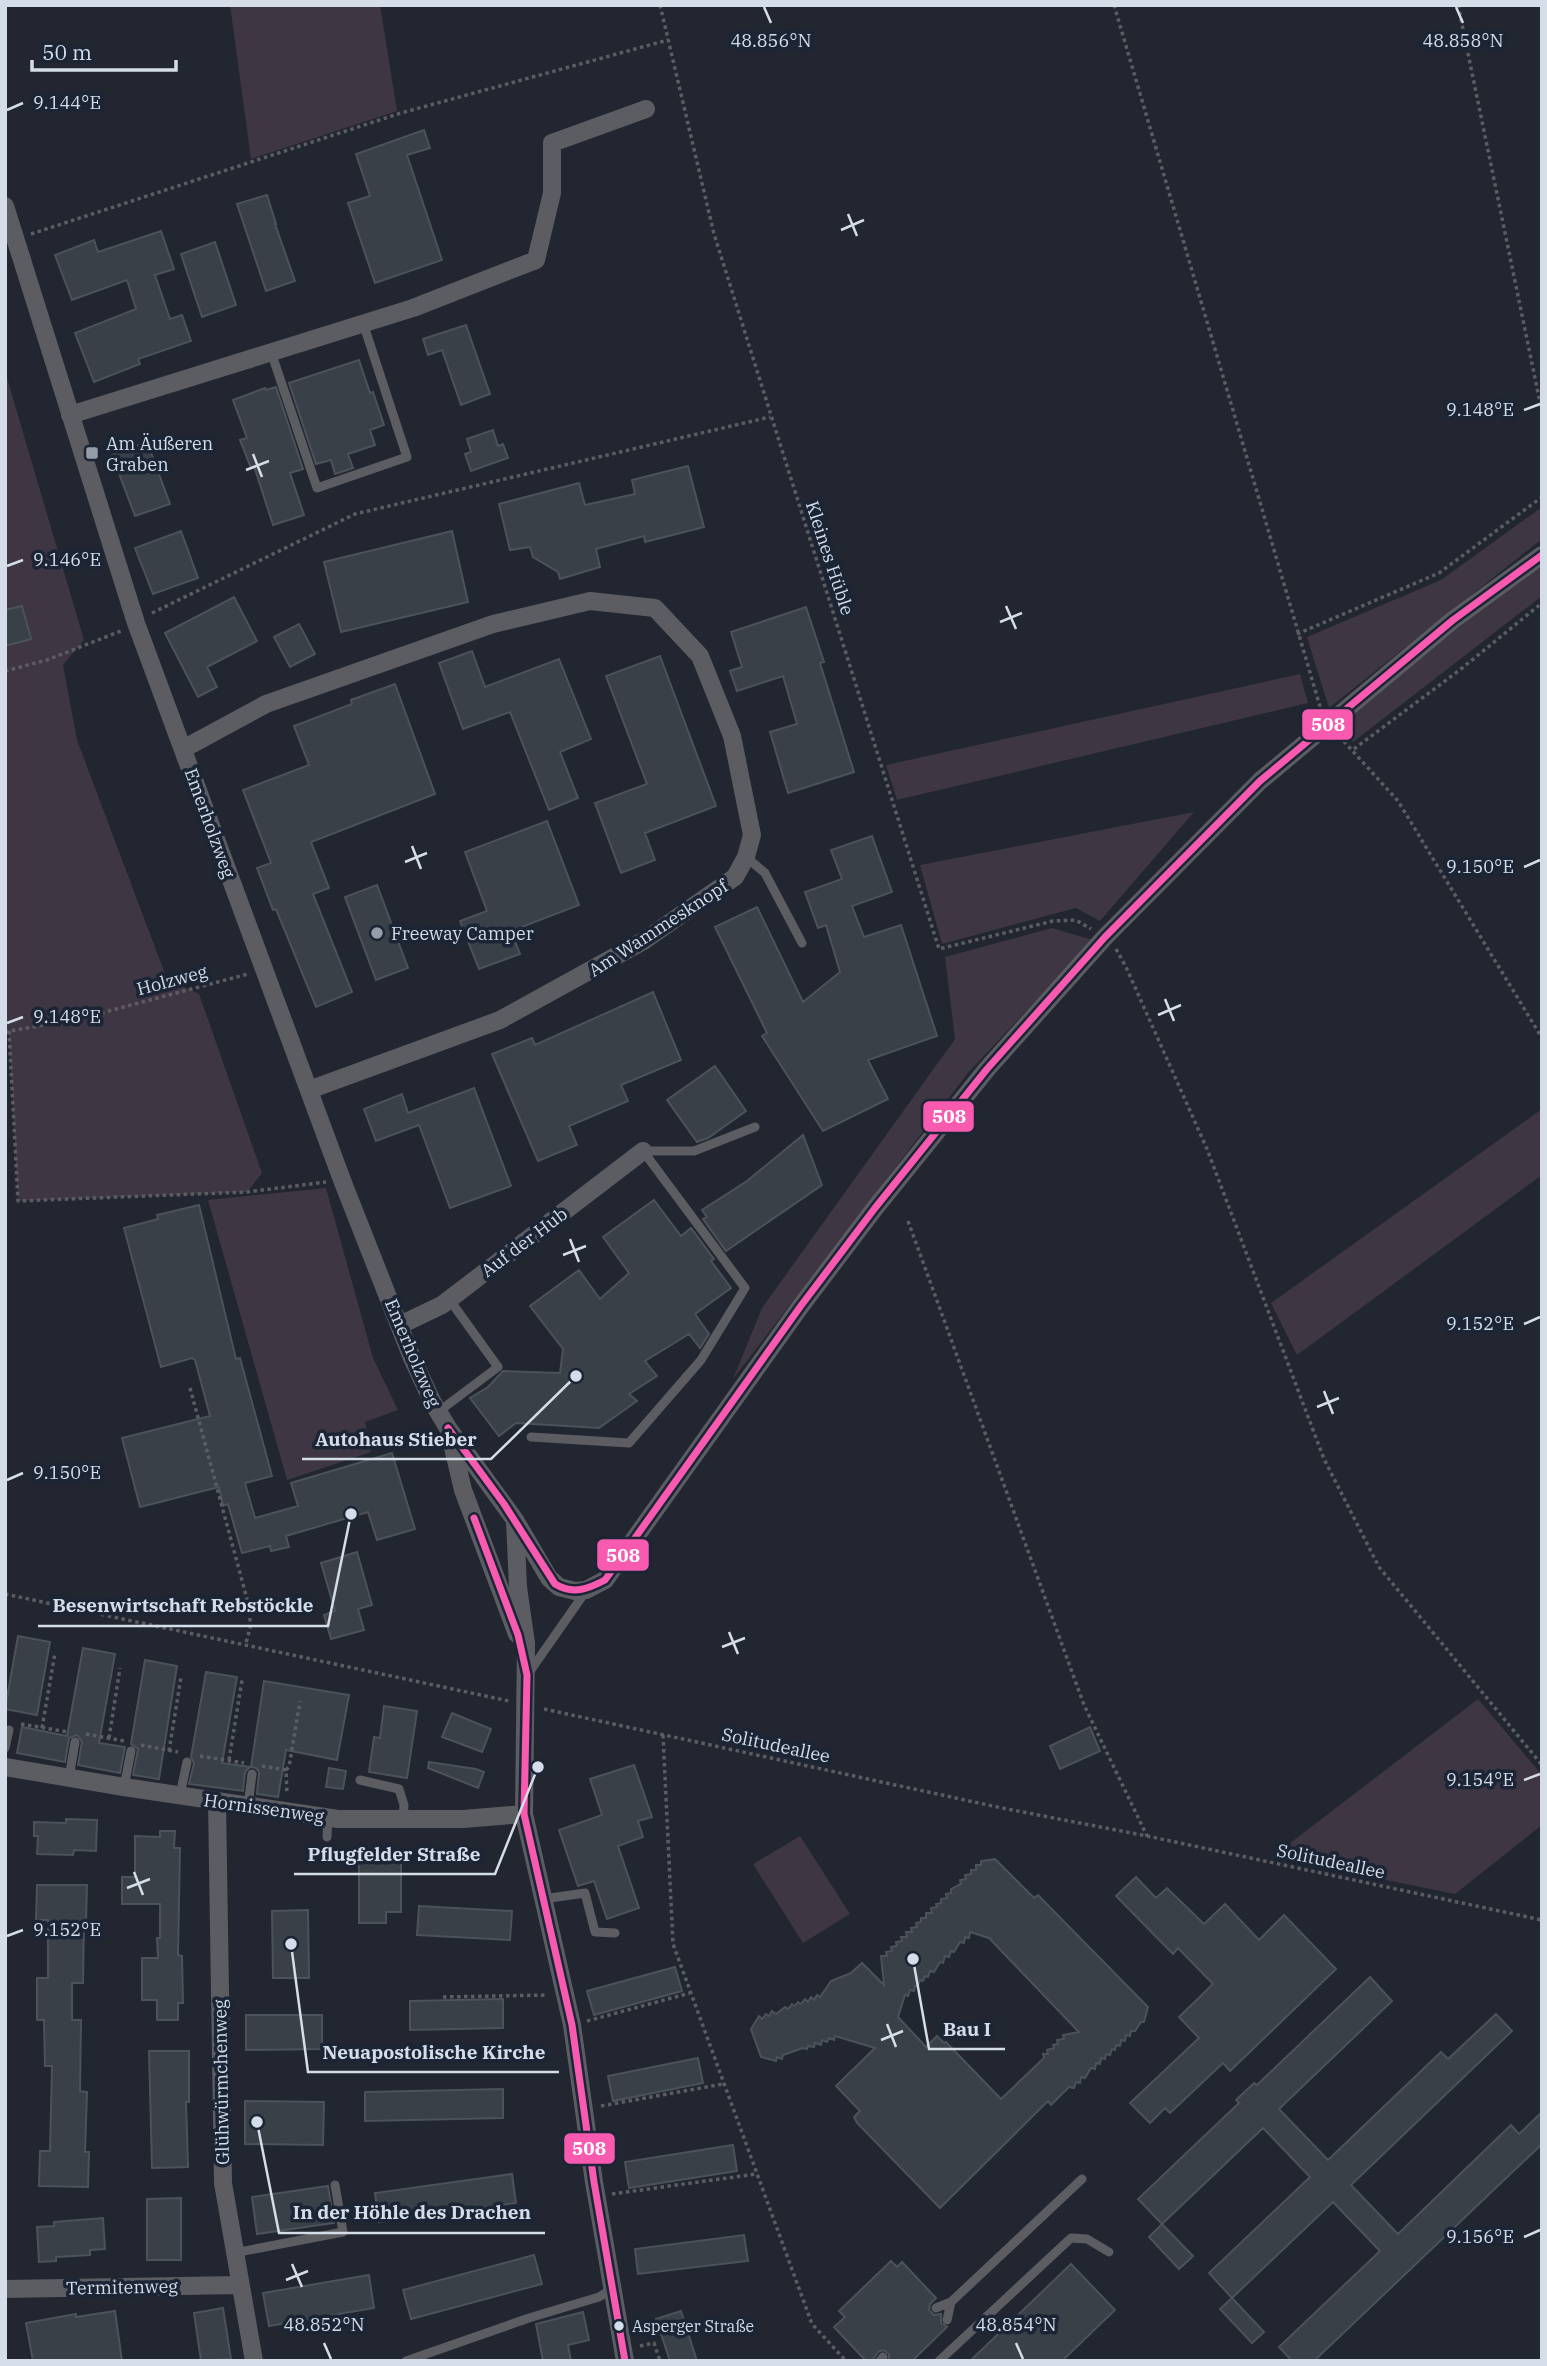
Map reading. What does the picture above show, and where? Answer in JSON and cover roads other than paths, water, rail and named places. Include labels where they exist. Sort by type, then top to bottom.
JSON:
[{"type":"street","points":[[70,415],[413,308],[536,260],[552,193],[552,143],[646,109]]},
{"type":"street","name":"Emerholzweg","points":[[5,206],[136,623],[342,1180],[412,1358],[443,1420],[515,1520],[549,1578],[559,1587],[586,1590]]},
{"type":"street","points":[[586,1590],[605,1580],[800,1307],[875,1208],[987,1069],[1105,937],[1181,857],[1260,781],[1453,620],[1542,555]]},
{"type":"street","points":[[183,748],[266,704],[493,624],[590,601],[655,608],[700,656],[732,736],[752,835],[746,857]]},
{"type":"street","name":"Am Wammesknopf","points":[[309,1090],[512,1014],[645,940],[735,877],[746,857]]},
{"type":"street","name":"Auf der Hub","points":[[400,1325],[449,1299],[643,1151]]},
{"type":"street","name":"Emerholzweg","points":[[443,1420],[463,1490],[518,1635],[527,1675]]},
{"type":"street","name":"Emerholzweg","points":[[515,1520],[518,1587],[526,1643],[527,1675],[524,1814],[572,2025],[625,2361]]},
{"type":"street","name":"Hornissenweg","points":[[5,1767],[328,1817],[403,1820],[524,1814]]},
{"type":"street","name":"Glühwürmchenweg","points":[[217,1801],[223,2183],[254,2361]]},
{"type":"street","name":"Termitenweg","points":[[5,2289],[239,2285]]},
{"type":"lane","points":[[270,351],[317,488],[407,457],[363,323]]},
{"type":"lane","points":[[746,857],[765,873],[802,943]]},
{"type":"lane","points":[[643,1151],[694,1151],[755,1127]]},
{"type":"lane","points":[[531,1437],[629,1443],[701,1360],[745,1288],[643,1151]]},
{"type":"lane","points":[[443,1420],[498,1367],[449,1299]]},
{"type":"lane","points":[[527,1675],[586,1590]]},
{"type":"lane","points":[[5,1748],[9,1726]]},
{"type":"lane","points":[[69,1778],[75,1742]]},
{"type":"lane","points":[[124,1787],[131,1751]]},
{"type":"lane","points":[[180,1795],[187,1762]]},
{"type":"lane","points":[[248,1806],[252,1774]]},
{"type":"lane","points":[[360,1780],[399,1789],[404,1805],[403,1820]]},
{"type":"lane","points":[[327,1837],[328,1817]]},
{"type":"lane","points":[[543,1899],[585,1893],[594,1932],[615,1933]]},
{"type":"lane","points":[[936,2308],[951,2302],[1082,2179]]},
{"type":"lane","points":[[234,2253],[343,2232],[335,2185]]},
{"type":"lane","points":[[939,2361],[1072,2238],[1087,2239],[1109,2252]]},
{"type":"lane","points":[[406,2361],[528,2318],[599,2297],[612,2289]]},
{"type":"lane","points":[[947,2320],[951,2302]]},
{"type":"place","name":"Am Äußeren Graben","points":[[92,453]]},
{"type":"place","name":"Freeway Camper","points":[[377,933]]},
{"type":"place","name":"Autohaus Stieber","points":[[576,1376]]},
{"type":"place","name":"Besenwirtschaft Rebstöckle","points":[[351,1514]]},
{"type":"place","name":"Pflugfelder Straße","points":[[538,1767]]},
{"type":"place","name":"Neuapostolische Kirche","points":[[291,1944]]},
{"type":"place","name":"Bau I","points":[[913,1959]]},
{"type":"place","name":"In der Höhle des Drachen","points":[[257,2122]]},
{"type":"place","name":"Asperger Straße","points":[[619,2326]]}]
